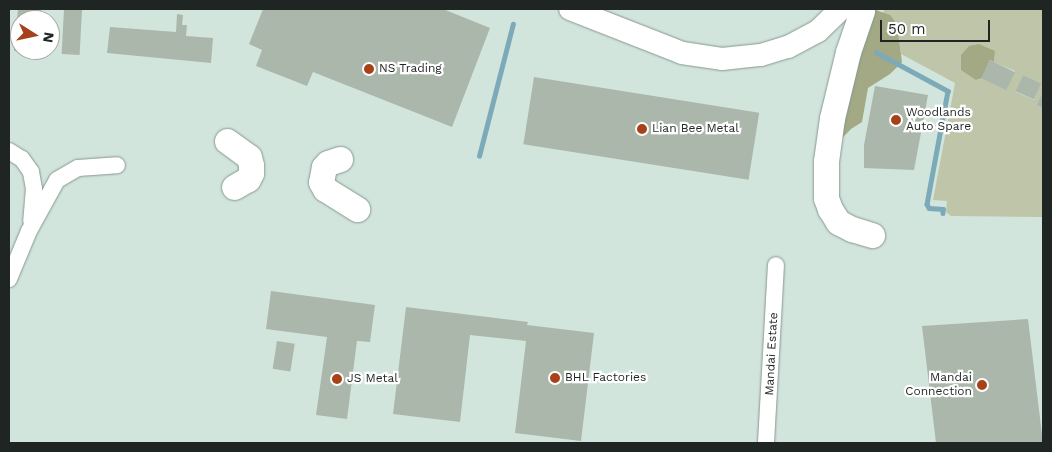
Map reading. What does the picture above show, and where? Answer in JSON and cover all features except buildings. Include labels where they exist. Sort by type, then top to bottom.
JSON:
[{"type":"main road","points":[[856,9],[832,118],[826,161],[826,198],[838,222],[852,229],[872,235]]},
{"type":"main road","points":[[227,142],[249,157],[251,165],[251,173],[248,179],[234,186]]},
{"type":"main road","points":[[340,159],[328,163],[324,167],[321,182],[325,189],[357,209]]},
{"type":"street","points":[[570,9],[682,53],[722,59],[761,55],[788,47],[856,9]]},
{"type":"street","points":[[9,152],[22,159],[32,172],[34,189],[30,231]]},
{"type":"street","points":[[9,279],[30,231],[57,180],[78,168],[118,165]]},
{"type":"street","name":"Mandai Estate","points":[[766,443],[776,265]]},
{"type":"green space","points":[[873,9],[890,15],[894,20],[898,32],[902,62],[890,74],[868,88],[862,122],[841,139],[844,89]]},
{"type":"green space","points":[[885,9],[1043,9],[1043,92],[1038,105],[1043,108],[1043,217],[951,216],[946,212],[947,201],[933,200],[955,83],[901,54],[898,32],[883,12]],"holes":[[[995,51],[994,62],[1015,71],[1007,89],[982,78],[976,80]],[[1023,75],[1041,83],[1034,100],[1016,92]]]},
{"type":"green space","points":[[979,44],[995,51],[994,62],[990,60],[982,78],[976,80],[961,70],[961,55],[969,46]]},
{"type":"waterway","points":[[479,156],[513,24]]},
{"type":"waterway","points":[[876,52],[948,91],[927,204],[929,208],[943,209],[943,213]]},
{"type":"place","name":"NS Trading","points":[[369,69]]},
{"type":"place","name":"Woodlands Auto Spare","points":[[896,120]]},
{"type":"place","name":"Lian Bee Metal","points":[[642,129]]},
{"type":"place","name":"BHL Factories","points":[[555,378]]},
{"type":"place","name":"JS Metal","points":[[337,379]]},
{"type":"place","name":"Mandai Connection","points":[[982,385]]}]
